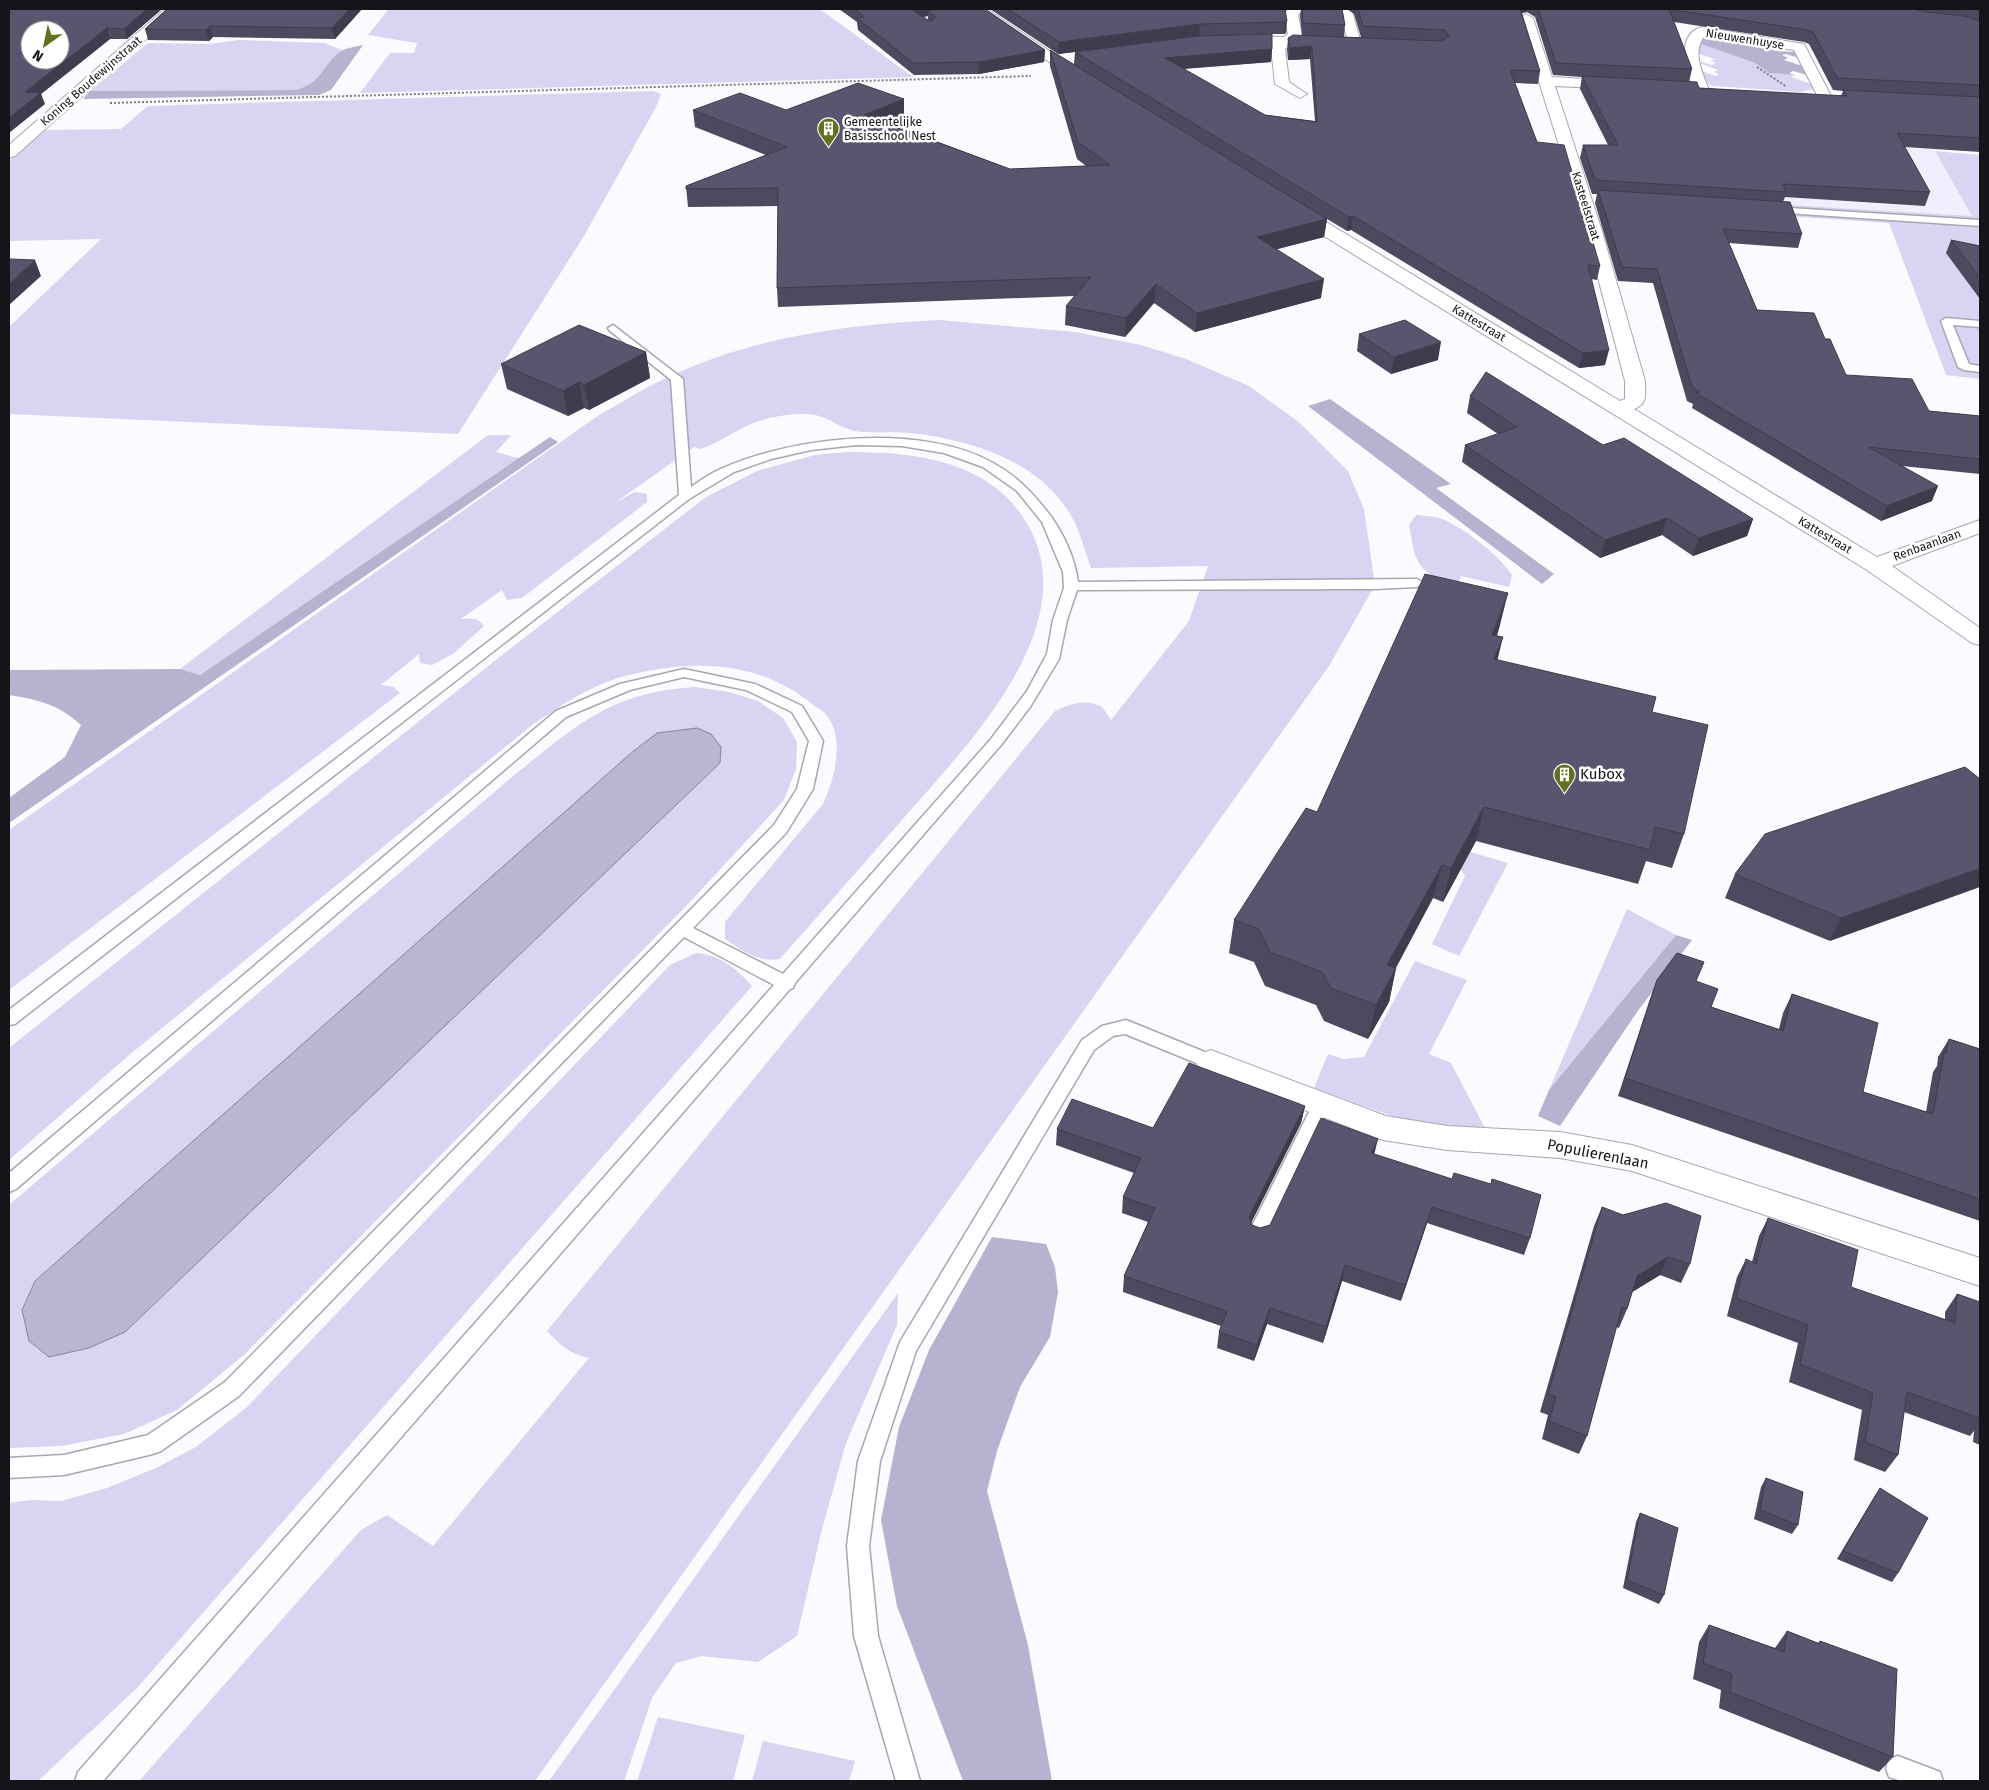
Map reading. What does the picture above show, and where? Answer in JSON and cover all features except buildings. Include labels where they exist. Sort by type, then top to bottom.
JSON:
[{"type":"street","name":"Koning Boudewijnstraat","points":[[9,153],[173,9]]},
{"type":"street","points":[[976,9],[1056,62],[1075,67],[1093,85]]},
{"type":"street","points":[[1296,9],[1294,9],[1292,15],[1295,35],[1278,48],[1282,84],[1300,94]]},
{"type":"street","points":[[1341,9],[1347,14],[1354,43]]},
{"type":"street","points":[[1514,9],[1526,18],[1542,14]]},
{"type":"street","name":"Kasteelstraat","points":[[1526,18],[1589,198],[1635,381],[1635,402],[1619,408]]},
{"type":"street","name":"Nieuwenhuyse","points":[[1702,90],[1690,53],[1694,37],[1702,30],[1799,47],[1824,96]]},
{"type":"street","points":[[1221,42],[1248,39],[1370,45]]},
{"type":"street","points":[[1548,81],[1635,86]]},
{"type":"street","points":[[1683,89],[1720,91]]},
{"type":"street","points":[[1804,95],[1843,97]]},
{"type":"street","name":"Kattestraat","points":[[1279,201],[1875,565],[1980,638]]},
{"type":"street","name":"Renbaanlaan","points":[[1875,565],[1980,526]]},
{"type":"street","name":"Populierenlaan","points":[[1211,1062],[1382,1128],[1447,1138],[1560,1144],[1632,1158],[1980,1272]]},
{"type":"lane","points":[[1761,210],[1979,225]]},
{"type":"lane","points":[[1980,324],[1946,321],[1964,367],[1980,369]]},
{"type":"lane","points":[[613,328],[677,379],[685,496]]},
{"type":"lane","points":[[9,1019],[685,496],[728,469],[771,455],[826,445],[870,440],[912,443],[966,454],[1013,480],[1042,510],[1062,546],[1072,586],[1061,618],[1051,663],[996,742],[787,984],[87,1781]]},
{"type":"lane","points":[[1072,586],[1375,585],[1417,583]]},
{"type":"lane","points":[[9,1184],[561,714],[625,687],[684,674],[750,687],[797,709],[816,741],[805,789],[780,829],[232,1389],[153,1444],[64,1465],[9,1468]]},
{"type":"lane","points":[[682,929],[787,984]]},
{"type":"lane","points":[[908,1781],[866,1636],[858,1546],[869,1462],[907,1348],[1088,1045],[1108,1031],[1126,1027],[1211,1062]]},
{"type":"lane","points":[[1258,1234],[1321,1105]]},
{"type":"lane","points":[[1898,1768],[1931,1781]]},
{"type":"path","points":[[64,104],[1075,67]]},
{"type":"shaded area","points":[[389,9],[820,9],[913,77],[360,93],[390,53],[414,53],[417,43],[368,35]]},
{"type":"shaded area","points":[[1707,36],[1734,38],[1722,40],[1738,44],[1757,41],[1776,51],[1796,52],[1799,58],[1786,54],[1782,55],[1788,58],[1784,60],[1803,66],[1807,75],[1793,71],[1789,73],[1795,75],[1769,73],[1755,63],[1698,43],[1700,38]]},
{"type":"shaded area","points":[[239,40],[324,43],[342,50],[335,55],[317,78],[305,87],[296,90],[90,91],[148,43],[209,44]]},
{"type":"shaded area","points":[[1698,43],[1755,63],[1769,73],[1795,75],[1791,77],[1811,84],[1813,89],[1801,92],[1713,86],[1706,82],[1702,71],[1715,76],[1719,74],[1714,72],[1718,70],[1698,61],[1712,65],[1716,63],[1711,61],[1715,59],[1696,53]]},
{"type":"shaded area","points":[[363,45],[331,90],[319,95],[83,99],[90,91],[296,90],[305,87],[316,79],[331,60],[342,50]]},
{"type":"shaded area","points":[[653,91],[661,94],[656,107],[584,236],[458,434],[9,414],[9,327],[101,239],[9,241],[9,161],[43,130],[121,129],[148,106]]},
{"type":"shaded area","points":[[1903,107],[1935,151],[1972,216],[1608,194]]},
{"type":"shaded area","points":[[1935,151],[1980,155],[1980,379],[1946,375],[1889,223],[1609,204],[1608,194],[1972,216]]},
{"type":"shaded area","points":[[939,320],[1075,332],[1141,345],[1186,359],[1249,386],[1300,423],[1348,471],[1364,509],[1375,585],[1329,666],[535,1781],[139,1781],[361,1530],[387,1515],[433,1546],[589,1358],[576,1354],[566,1348],[547,1331],[1055,711],[1072,704],[1084,702],[1102,707],[1111,720],[1189,621],[1208,566],[1091,568],[1076,525],[1063,504],[1047,485],[1027,470],[1006,458],[983,449],[935,436],[904,432],[854,431],[823,417],[813,415],[792,414],[772,418],[749,425],[701,449],[694,447],[616,502],[635,492],[647,494],[647,502],[522,598],[507,600],[502,590],[461,619],[476,619],[484,626],[453,654],[432,665],[420,663],[419,654],[381,685],[394,687],[400,693],[9,990],[9,830],[599,415],[646,388],[728,353],[797,336],[868,325]]},
{"type":"shaded area","points":[[1330,399],[1451,484],[1436,488],[1554,574],[1542,584],[1308,406]]},
{"type":"shaded area","points":[[488,435],[511,435],[496,452],[521,459],[200,675],[180,669]]},
{"type":"shaded area","points":[[550,437],[558,442],[9,823],[9,798],[65,757],[81,725],[64,712],[48,704],[9,695],[9,670],[180,669],[200,675]]},
{"type":"shaded area","points":[[872,452],[920,457],[943,462],[965,470],[986,481],[1005,496],[1021,514],[1040,554],[1043,596],[1033,637],[1013,679],[987,718],[958,756],[780,959],[773,960],[758,957],[725,939],[725,922],[823,804],[831,784],[837,749],[836,737],[828,717],[802,696],[777,682],[764,676],[737,669],[686,666],[652,670],[618,678],[584,693],[532,725],[128,1056],[9,1160],[9,1048],[492,663],[706,497],[757,471],[815,455]]},
{"type":"shaded area","points":[[1416,515],[1436,517],[1469,534],[1506,567],[1512,575],[1509,587],[1461,576],[1457,586],[1426,571],[1417,558],[1411,539],[1409,525]]},
{"type":"shaded area","points":[[695,687],[729,692],[758,701],[783,718],[797,742],[796,769],[784,800],[689,903],[245,1354],[177,1410],[124,1434],[61,1446],[9,1448],[9,1205],[512,777],[555,743],[595,715],[616,704],[665,690]],"holes":[[[657,733],[22,1310],[35,1281]]]},
{"type":"shaded area","points":[[697,728],[711,734],[721,747],[720,763],[125,1332],[89,1348],[49,1357],[29,1341],[22,1310],[35,1281],[630,754],[657,733]]},
{"type":"shaded area","points":[[1436,842],[1508,863],[1459,956],[1432,944],[1465,876],[1451,855]]},
{"type":"shaded area","points":[[1627,909],[1676,935],[1549,1090]]},
{"type":"shaded area","points":[[1676,935],[1692,940],[1637,1012],[1560,1126],[1538,1116],[1549,1090]]},
{"type":"shaded area","points":[[696,953],[705,954],[727,964],[752,986],[138,1687],[38,1781],[9,1781],[9,1503],[31,1500],[61,1501],[107,1488],[156,1468],[196,1447],[247,1407],[670,965]]},
{"type":"shaded area","points":[[1415,961],[1467,980],[1429,1054],[1451,1063],[1487,1132],[1427,1125],[1395,1117],[1314,1088],[1328,1054],[1343,1059],[1364,1057]]},
{"type":"shaded area","points":[[992,1237],[1046,1244],[1055,1267],[1058,1292],[1050,1337],[1020,1387],[997,1451],[987,1491],[1028,1645],[1052,1781],[963,1781],[897,1606],[881,1520],[899,1427],[929,1350]]},
{"type":"shaded area","points":[[898,1293],[897,1325],[846,1443],[821,1533],[797,1636],[758,1662],[701,1656],[676,1663],[652,1698],[624,1781],[549,1781]]},
{"type":"shaded area","points":[[658,1717],[745,1735],[733,1781],[637,1781]]},
{"type":"shaded area","points":[[763,1741],[855,1761],[849,1781],[752,1781]]},
{"type":"place","name":"Gemeentelijke Basisschool Nest","points":[[828,148]]},
{"type":"place","name":"Kubox","points":[[1564,793]]}]
